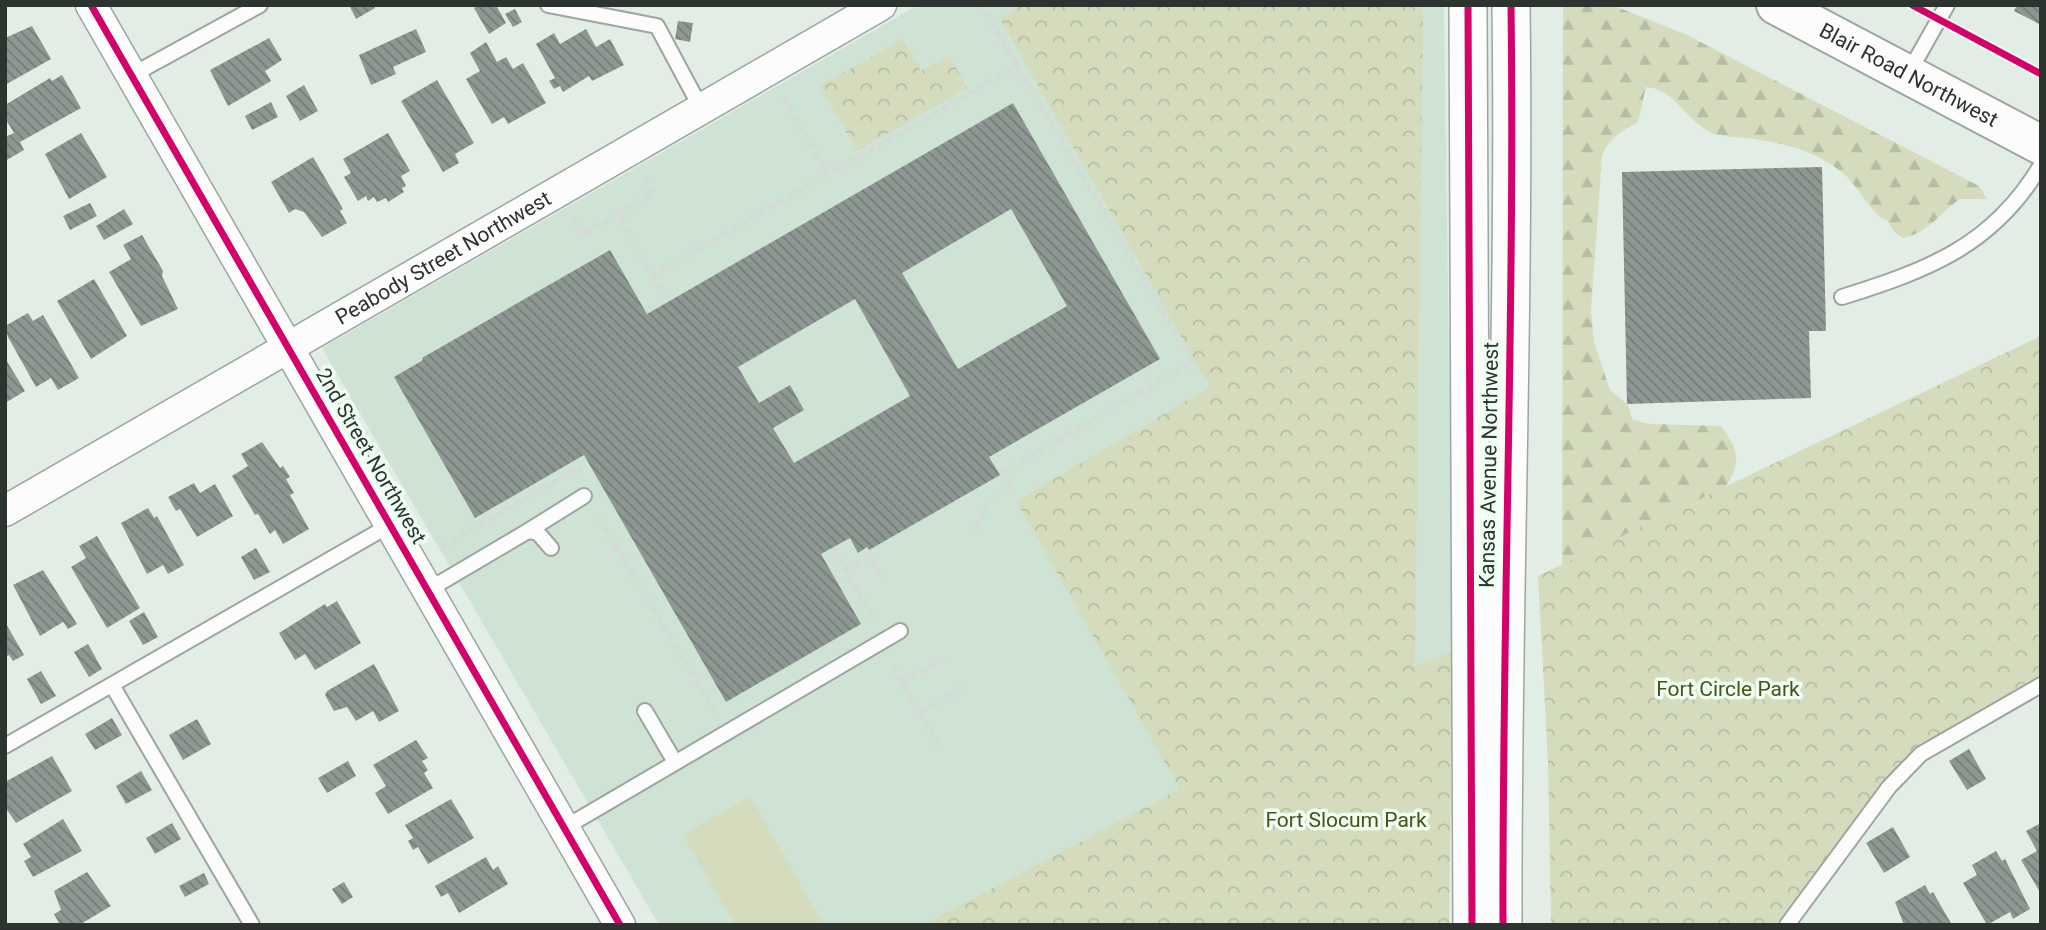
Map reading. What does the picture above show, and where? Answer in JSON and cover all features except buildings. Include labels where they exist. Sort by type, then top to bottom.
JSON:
[{"type":"main road","name":"Blair Road Northwest","points":[[1776,5],[2041,145]]},
{"type":"street","name":"2nd Street Northwest","points":[[91,5],[620,925]]},
{"type":"street","name":"Peabody Street Northwest","points":[[5,511],[881,5]]},
{"type":"street","name":"Kansas Avenue Northwest","points":[[1468,5],[1472,925]]},
{"type":"street","name":"Kansas Avenue Northwest","points":[[1503,925],[1502,688],[1513,130],[1511,5]]},
{"type":"lane","points":[[132,75],[260,5]]},
{"type":"lane","points":[[548,5],[657,26],[702,110]]},
{"type":"lane","points":[[1908,75],[1947,5]]},
{"type":"lane","points":[[1842,297],[1914,274],[1986,233],[2023,195],[2041,165]]},
{"type":"lane","points":[[428,590],[584,496]]},
{"type":"lane","points":[[5,746],[390,525]]},
{"type":"lane","points":[[528,531],[538,533],[551,548]]},
{"type":"lane","points":[[564,828],[900,631]]},
{"type":"lane","points":[[112,685],[252,925]]},
{"type":"lane","points":[[1787,925],[1889,787],[1921,754],[2041,685]]},
{"type":"lane","points":[[645,711],[675,762]]},
{"type":"path","points":[[976,529],[988,501],[1012,486],[1003,473],[1192,362],[981,5]]},
{"type":"path","points":[[652,275],[1017,66]]},
{"type":"path","points":[[782,96],[828,175]]},
{"type":"path","points":[[573,218],[582,234],[653,194],[643,177]]},
{"type":"path","points":[[618,214],[667,302]]},
{"type":"path","points":[[564,509],[576,529],[599,516],[717,717]]},
{"type":"path","points":[[846,570],[869,556],[883,581]]},
{"type":"path","points":[[902,684],[947,657]]},
{"type":"path","points":[[893,667],[941,750]]},
{"type":"path","points":[[919,713],[964,688]]},
{"type":"shaded area","points":[[918,5],[1444,5],[1453,651],[1415,667],[922,925],[659,925],[322,348]]},
{"type":"green space","name":"Fort Slocum Park","points":[[1022,5],[1418,5],[1423,12],[1415,666],[1453,651],[1449,925],[922,925],[1180,789],[1016,501],[1210,387],[1000,19]]},
{"type":"green space","points":[[1563,5],[1612,5],[1685,34],[1979,186],[1987,199],[1960,199],[1920,232],[1903,238],[1894,232],[1887,220],[1878,215],[1845,175],[1823,159],[1787,145],[1709,132],[1664,93],[1646,87],[1638,122],[1612,140],[1602,156],[1591,311],[1594,342],[1610,390],[1627,404],[1633,420],[1649,424],[1721,426],[1733,446],[1736,463],[1718,499],[1562,629]]},
{"type":"green space","points":[[903,39],[921,71],[950,56],[967,88],[857,151],[820,86]]},
{"type":"green space","name":"Fort Circle Park","points":[[2041,336],[2041,681],[1913,758],[1846,835],[1776,925],[1551,925],[1548,761],[1538,576]]},
{"type":"green space","points":[[750,796],[824,925],[735,925],[683,835]]},
{"type":"cycle path","points":[[91,5],[620,925]]},
{"type":"cycle path","points":[[1468,5],[1472,925]]},
{"type":"cycle path","points":[[1503,925],[1511,5]]},
{"type":"cycle path","points":[[1912,5],[2041,74]]}]
